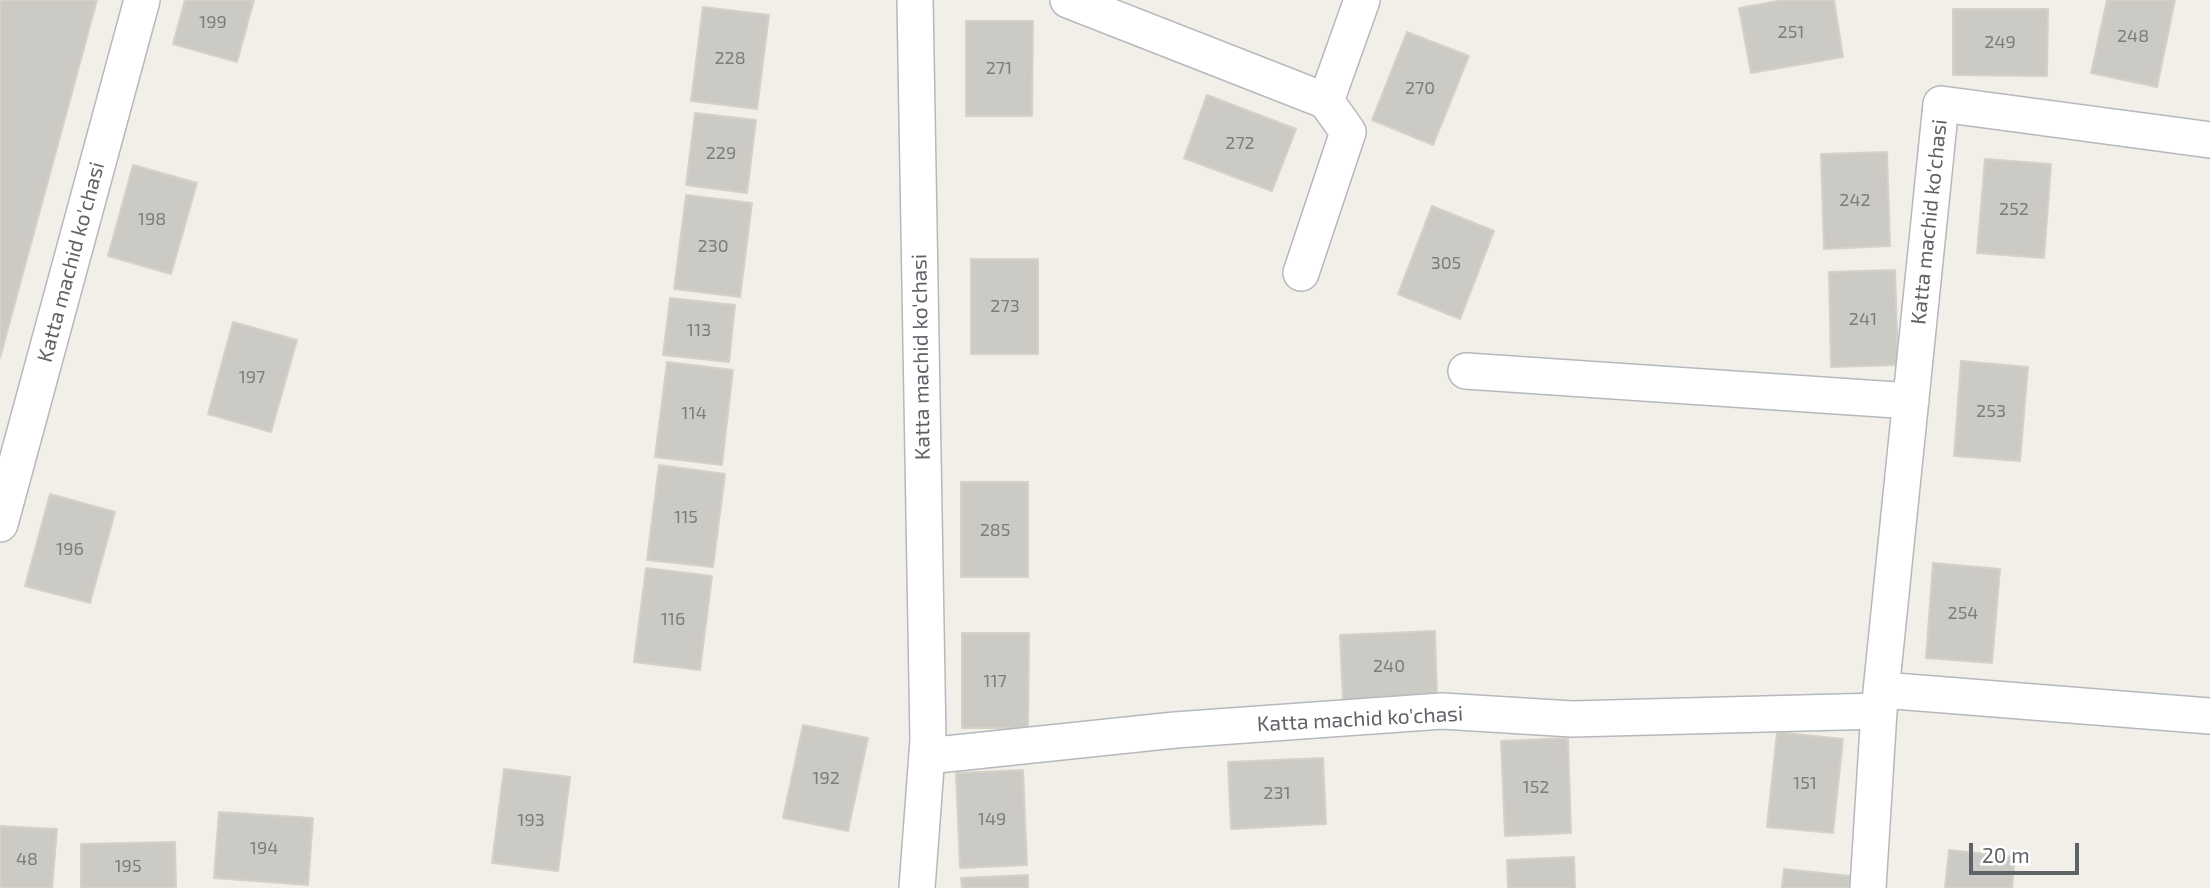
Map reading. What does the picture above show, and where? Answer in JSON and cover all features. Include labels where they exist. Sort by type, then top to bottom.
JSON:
[{"type":"street","name":"Katta machid ko'chasi","points":[[0,524],[142,0]]},
{"type":"street","name":"Katta machid ko'chasi","points":[[915,0],[927,756],[917,888]]},
{"type":"street","points":[[1068,0],[1326,101],[1348,132],[1301,273]]},
{"type":"street","points":[[1326,101],[1362,0]]},
{"type":"street","name":"Katta machid ko'chasi","points":[[1868,888],[1880,701],[1941,104],[2210,140]]},
{"type":"street","points":[[1466,372],[1911,401]]},
{"type":"street","name":"Katta machid ko'chasi","points":[[927,756],[1175,730],[1441,711],[1572,719],[1880,701],[2210,716]]},
{"type":"building","points":[[0,0],[97,0],[0,358]]},
{"type":"building","points":[[185,0],[254,0],[237,62],[173,44]]},
{"type":"building","points":[[1783,0],[1834,0],[1843,57],[1751,73],[1739,8]]},
{"type":"building","points":[[2107,0],[2175,0],[2157,87],[2091,73]]},
{"type":"building","points":[[703,7],[769,15],[757,109],[691,101]]},
{"type":"building","points":[[1953,9],[2048,9],[2047,76],[1953,75]]},
{"type":"building","points":[[966,21],[1033,21],[1032,116],[966,116]]},
{"type":"building","points":[[1407,32],[1469,56],[1433,145],[1372,120]]},
{"type":"building","points":[[1207,95],[1296,129],[1272,191],[1184,158]]},
{"type":"building","points":[[695,113],[756,120],[747,193],[686,185]]},
{"type":"building","points":[[1887,152],[1890,246],[1824,249],[1821,154]]},
{"type":"building","points":[[1985,159],[2051,164],[2044,258],[1977,253]]},
{"type":"building","points":[[133,165],[197,183],[171,274],[108,256]]},
{"type":"building","points":[[686,195],[752,203],[740,297],[674,289]]},
{"type":"building","points":[[1432,206],[1494,231],[1460,319],[1398,294]]},
{"type":"building","points":[[971,259],[1038,259],[1038,354],[971,354]]},
{"type":"building","points":[[1895,270],[1898,365],[1831,367],[1829,272]]},
{"type":"building","points":[[670,298],[735,305],[729,362],[663,355]]},
{"type":"building","points":[[233,322],[297,340],[271,432],[208,414]]},
{"type":"building","points":[[1961,361],[2028,367],[2020,461],[1954,456]]},
{"type":"building","points":[[667,362],[733,370],[722,465],[655,457]]},
{"type":"building","points":[[659,465],[725,474],[713,567],[647,560]]},
{"type":"building","points":[[961,482],[1028,482],[1028,577],[961,577]]},
{"type":"building","points":[[50,494],[115,512],[90,603],[25,586]]},
{"type":"building","points":[[1933,563],[2000,569],[1992,663],[1926,658]]},
{"type":"building","points":[[646,568],[712,576],[700,670],[634,662]]},
{"type":"building","points":[[1435,631],[1437,698],[1343,702],[1340,635]]},
{"type":"building","points":[[962,633],[1029,633],[1028,728],[962,728]]},
{"type":"building","points":[[803,725],[868,738],[848,831],[783,818]]},
{"type":"building","points":[[1777,732],[1843,739],[1833,833],[1767,827]]},
{"type":"building","points":[[1568,738],[1571,833],[1505,836],[1501,741]]},
{"type":"building","points":[[1323,758],[1326,824],[1231,829],[1228,762]]},
{"type":"building","points":[[504,769],[570,777],[558,871],[492,863]]},
{"type":"building","points":[[1023,770],[1027,865],[960,868],[956,773]]},
{"type":"building","points":[[219,812],[313,818],[308,885],[214,878]]},
{"type":"building","points":[[0,826],[57,829],[52,888],[0,888]]},
{"type":"building","points":[[175,842],[176,888],[81,888],[81,844]]},
{"type":"building","points":[[1949,850],[2015,857],[2012,888],[1945,888]]},
{"type":"building","points":[[1574,857],[1575,888],[1508,888],[1507,860]]},
{"type":"building","points":[[1784,869],[1850,876],[1849,888],[1782,888]]},
{"type":"building","points":[[1028,875],[1028,888],[962,888],[961,878]]}]
